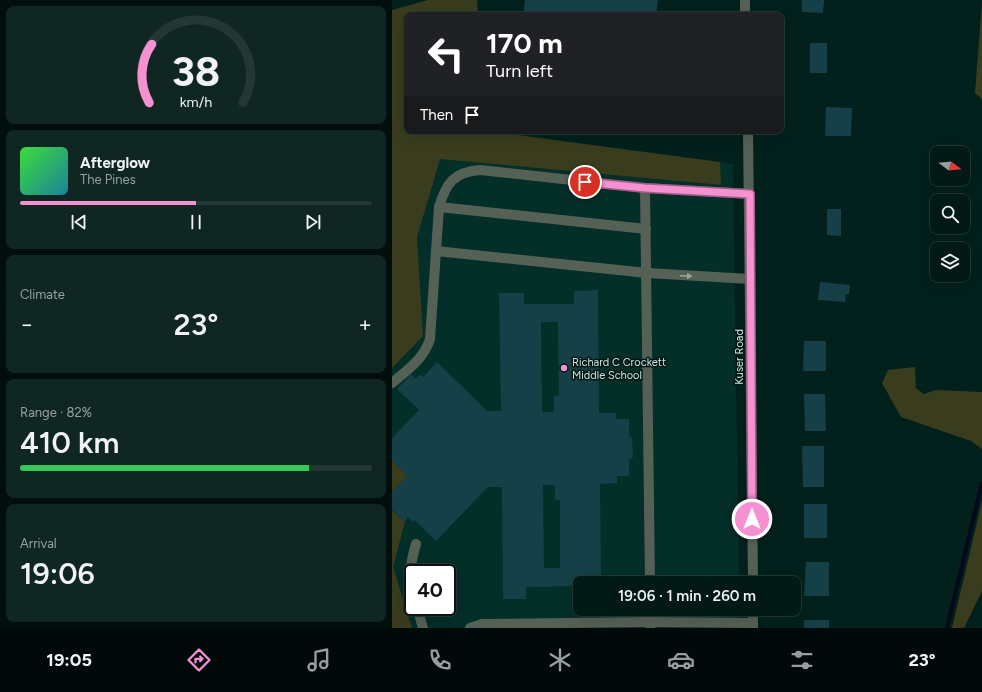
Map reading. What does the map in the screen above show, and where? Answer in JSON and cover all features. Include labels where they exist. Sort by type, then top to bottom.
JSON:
[{"type":"street","points":[[745,0],[745,12]]},
{"type":"street","name":"Kuser Road","points":[[748,134],[750,194],[753,576]]},
{"type":"street","points":[[392,383],[427,350],[430,339],[438,207],[444,189],[455,177],[467,171],[480,170],[645,188],[750,194]]},
{"type":"street","points":[[645,188],[650,576]]},
{"type":"street","points":[[438,207],[646,229]]},
{"type":"street","points":[[436,251],[647,273],[750,279]]},
{"type":"street","points":[[411,564],[416,544]]},
{"type":"street","points":[[420,616],[423,628]]},
{"type":"street","points":[[470,628],[482,624],[753,626]]},
{"type":"shaded area","points":[[428,0],[477,0],[478,12],[404,12],[404,134],[510,134],[720,162],[721,185],[440,159],[417,237],[423,336],[392,368],[392,10]]},
{"type":"shaded area","points":[[982,2],[982,99],[975,93]]},
{"type":"shaded area","name":"Richard C Crockett Middle School","points":[[392,122],[404,129],[404,134],[508,134],[733,164],[739,576],[573,576],[573,616],[739,616],[740,628],[392,628]]},
{"type":"shaded area","points":[[915,367],[916,388],[924,394],[936,390],[982,392],[982,449],[971,441],[901,417],[882,383],[888,370]]},
{"type":"shaded area","points":[[392,460],[408,476],[392,492]]},
{"type":"shaded area","points":[[982,501],[982,591],[964,628],[952,628]]},
{"type":"shaded area","points":[[392,510],[405,522],[393,567],[404,602],[404,616],[408,616],[412,628],[392,628]]},
{"type":"building","points":[[525,0],[658,0],[656,12],[523,12]]},
{"type":"building","points":[[802,0],[824,0],[823,13],[802,12]]},
{"type":"building","points":[[810,43],[827,43],[827,73],[810,73]]},
{"type":"building","points":[[826,107],[852,108],[851,136],[825,136]]},
{"type":"building","points":[[827,209],[841,209],[841,236],[827,235]]},
{"type":"building","points":[[820,282],[850,285],[849,294],[846,294],[845,302],[818,300]]},
{"type":"building","points":[[598,290],[599,413],[616,413],[616,419],[629,419],[629,435],[632,438],[633,457],[629,460],[629,476],[617,476],[617,483],[600,484],[601,576],[573,576],[573,586],[526,587],[526,599],[503,599],[502,487],[488,487],[436,541],[415,520],[413,522],[408,517],[405,522],[392,509],[392,492],[408,476],[392,460],[392,438],[419,410],[397,389],[411,374],[416,379],[420,374],[423,377],[437,362],[487,411],[501,411],[499,293],[524,293],[524,304],[574,304],[574,291]],"holes":[[[541,322],[558,322],[559,396],[554,396],[554,412],[542,412]],[[543,485],[555,485],[555,500],[560,500],[560,568],[544,568]]]},
{"type":"building","points":[[804,341],[826,341],[826,371],[803,371]]},
{"type":"building","points":[[804,394],[825,394],[826,431],[805,431]]},
{"type":"building","points":[[802,446],[824,446],[824,487],[803,487]]},
{"type":"building","points":[[804,504],[827,504],[827,538],[804,538]]},
{"type":"building","points":[[806,562],[829,562],[829,596],[804,596]]},
{"type":"building","points":[[804,620],[829,620],[829,628],[804,628]]},
{"type":"waterway","points":[[947,628],[982,483]]},
{"type":"place","name":"Richard C Crockett Middle School","points":[[564,368]]},
{"type":"route","points":[[585,182],[645,188],[750,194],[752,519]]}]
